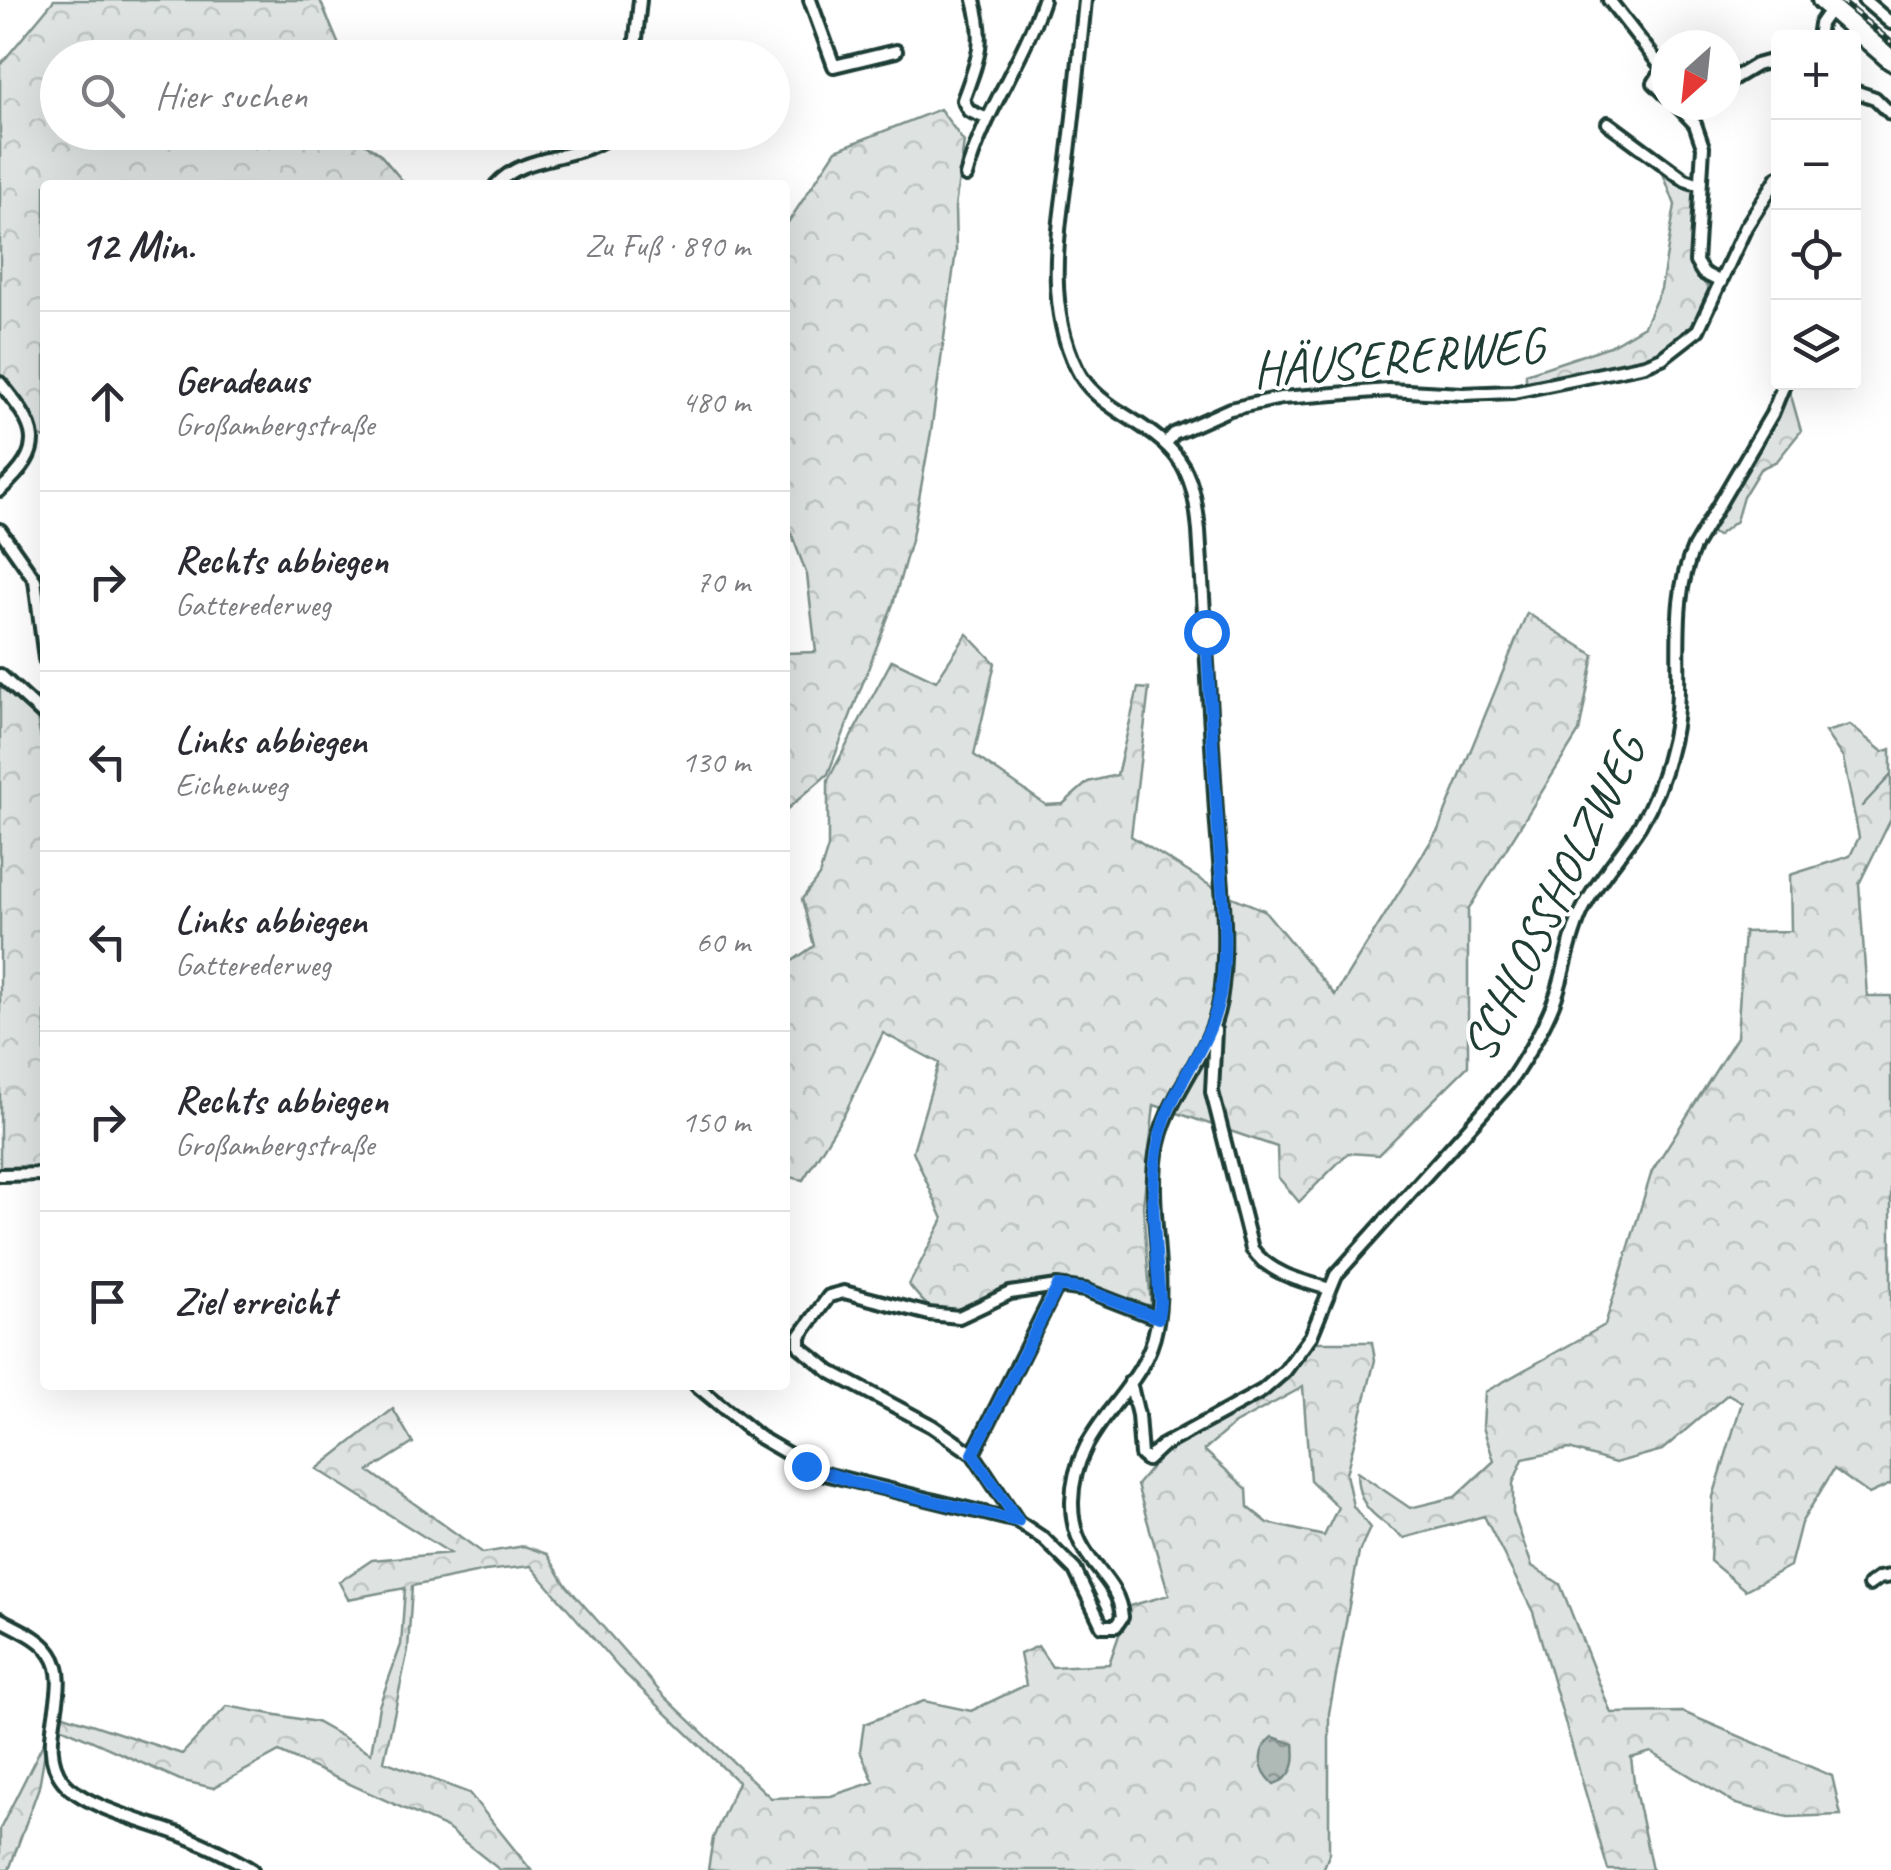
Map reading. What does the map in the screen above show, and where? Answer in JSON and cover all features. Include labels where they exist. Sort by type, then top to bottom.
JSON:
[{"type":"main road","points":[[1827,4],[1891,60]]},
{"type":"street","points":[[636,40],[640,0]]},
{"type":"street","points":[[810,0],[834,66],[896,51]]},
{"type":"street","points":[[974,0],[981,32],[980,55],[963,100],[968,111],[988,119]]},
{"type":"street","points":[[966,176],[1043,0]]},
{"type":"street","points":[[1086,0],[1057,254],[1059,316],[1076,368],[1089,388],[1167,442],[1188,473],[1197,503],[1223,911],[1223,978],[1216,1018],[1212,1092],[1252,1249],[1259,1260],[1275,1270],[1330,1289]]},
{"type":"street","points":[[1609,0],[1651,53]]},
{"type":"street","points":[[1864,0],[1891,22]]},
{"type":"street","points":[[1819,30],[1827,4]]},
{"type":"street","points":[[1741,74],[1771,60]]},
{"type":"street","points":[[1861,93],[1875,98],[1891,114]]},
{"type":"street","points":[[1691,120],[1703,147],[1696,262],[1702,273],[1721,282]]},
{"type":"street","points":[[1608,123],[1685,180],[1700,185]]},
{"type":"street","points":[[502,180],[518,168],[581,150]]},
{"type":"street","name":"HÄUSERERWEG","points":[[1167,442],[1174,434],[1230,409],[1280,398],[1389,390],[1513,392],[1646,365],[1662,358],[1698,330],[1746,227],[1771,188]]},
{"type":"street","points":[[0,383],[26,414],[33,434],[27,462],[0,490]]},
{"type":"street","name":"SCHLOSSHOLZWEG","points":[[1130,1382],[1141,1455],[1147,1460],[1162,1446],[1262,1391],[1285,1371],[1311,1336],[1336,1274],[1489,1108],[1530,1051],[1554,1001],[1574,928],[1597,885],[1639,827],[1671,748],[1683,570],[1782,390]]},
{"type":"street","points":[[0,530],[35,580],[40,612]]},
{"type":"street","points":[[0,675],[40,712]]},
{"type":"street","points":[[702,1390],[758,1437],[821,1473],[1018,1521],[1044,1539],[1075,1570],[1102,1626],[1116,1626],[1122,1616],[1119,1600],[1086,1557],[1076,1535],[1072,1488],[1075,1470],[1092,1434],[1152,1344],[1160,1302],[1154,1184],[1158,1144],[1170,1106],[1216,1018]]},
{"type":"street","points":[[0,1175],[40,1174]]},
{"type":"street","points":[[1018,1521],[973,1454],[932,1426],[830,1372],[800,1348],[800,1336],[830,1296],[844,1292],[929,1314],[959,1317],[1010,1294],[1058,1286],[1086,1290],[1158,1318]]},
{"type":"street","points":[[973,1454],[1058,1286]]},
{"type":"street","points":[[1868,1585],[1891,1576]]},
{"type":"street","points":[[0,1619],[41,1644],[55,1660],[58,1674],[52,1754],[57,1772],[67,1786],[89,1800],[203,1844],[252,1870]]},
{"type":"green space","points":[[54,0],[320,0],[337,40],[40,40],[40,150],[375,150],[402,180],[40,180],[40,436],[33,434],[0,383],[0,65]]},
{"type":"green space","points":[[940,109],[964,142],[955,207],[956,251],[912,537],[893,604],[828,774],[790,807],[790,653],[816,652],[807,575],[790,530],[790,219],[836,150]]},
{"type":"green space","points":[[1661,168],[1695,189],[1692,255],[1710,290],[1695,328],[1660,355],[1641,363],[1526,387],[1526,374],[1610,346],[1644,326],[1661,289],[1675,205]]},
{"type":"green space","points":[[1784,390],[1788,390],[1801,431],[1777,461],[1760,469],[1743,497],[1736,521],[1717,536],[1708,530]]},
{"type":"green space","points":[[1527,613],[1594,655],[1579,732],[1468,910],[1468,1066],[1378,1155],[1348,1153],[1299,1202],[1278,1177],[1277,1147],[1154,1105],[1143,1206],[1151,1306],[1082,1285],[1053,1281],[1027,1285],[953,1310],[941,1311],[922,1300],[909,1285],[943,1219],[913,1151],[939,1063],[883,1033],[845,1113],[803,1180],[790,1177],[790,963],[814,946],[802,899],[819,876],[828,847],[828,780],[892,660],[936,681],[967,634],[995,663],[974,755],[1046,805],[1063,804],[1088,782],[1117,775],[1138,688],[1149,689],[1131,836],[1222,893],[1264,910],[1335,995],[1438,830]]},
{"type":"green space","points":[[0,678],[37,719],[40,734],[40,1167],[0,1169]]},
{"type":"green space","points":[[1850,725],[1883,752],[1891,749],[1891,819],[1859,884],[1867,996],[1891,996],[1891,1484],[1869,1494],[1834,1469],[1801,1523],[1790,1566],[1745,1590],[1710,1561],[1713,1497],[1742,1402],[1728,1394],[1662,1450],[1615,1463],[1569,1449],[1523,1459],[1513,1483],[1513,1513],[1532,1566],[1560,1584],[1611,1713],[1683,1712],[1832,1776],[1841,1815],[1788,1817],[1736,1804],[1651,1752],[1631,1758],[1652,1870],[1608,1870],[1533,1612],[1484,1516],[1404,1538],[1365,1504],[1357,1472],[1410,1508],[1455,1497],[1494,1461],[1483,1427],[1485,1392],[1605,1325],[1652,1171],[1737,1037],[1744,932],[1791,931],[1790,875],[1850,856],[1859,837],[1843,758],[1825,732]]},
{"type":"green space","points":[[1310,1342],[1372,1342],[1375,1360],[1346,1474],[1353,1506],[1370,1528],[1359,1552],[1329,1713],[1329,1855],[1323,1870],[708,1870],[713,1838],[738,1782],[619,1668],[531,1566],[412,1586],[408,1650],[384,1761],[469,1793],[531,1870],[500,1870],[447,1828],[279,1752],[213,1788],[180,1780],[61,1727],[61,1714],[182,1754],[227,1706],[316,1722],[371,1753],[379,1706],[401,1645],[405,1588],[348,1599],[339,1582],[372,1560],[450,1553],[317,1469],[393,1409],[413,1443],[369,1471],[483,1553],[524,1546],[547,1554],[566,1585],[663,1695],[771,1798],[831,1796],[874,1782],[860,1751],[864,1724],[924,1701],[971,1711],[1026,1685],[1020,1654],[1038,1646],[1052,1667],[1109,1664],[1129,1606],[1169,1595],[1137,1485],[1164,1452],[1272,1391]],"holes":[[[1303,1387],[1310,1480],[1338,1507],[1324,1536],[1268,1523],[1248,1507],[1247,1489],[1204,1450],[1233,1425]]]},
{"type":"green space","points":[[48,1734],[39,1787],[9,1870],[0,1870],[0,1829]]},
{"type":"water","points":[[1273,1737],[1294,1744],[1295,1751],[1290,1774],[1274,1784],[1261,1760],[1263,1748]]},
{"type":"waterway","points":[[1862,806],[1891,775]]},
{"type":"railway","points":[[1840,0],[1891,42]]},
{"type":"route","points":[[806,1466],[853,1482],[1018,1521],[973,1454],[1058,1286],[1086,1290],[1158,1318],[1154,1184],[1160,1132],[1216,1018],[1223,978],[1222,892],[1206,632]]}]
